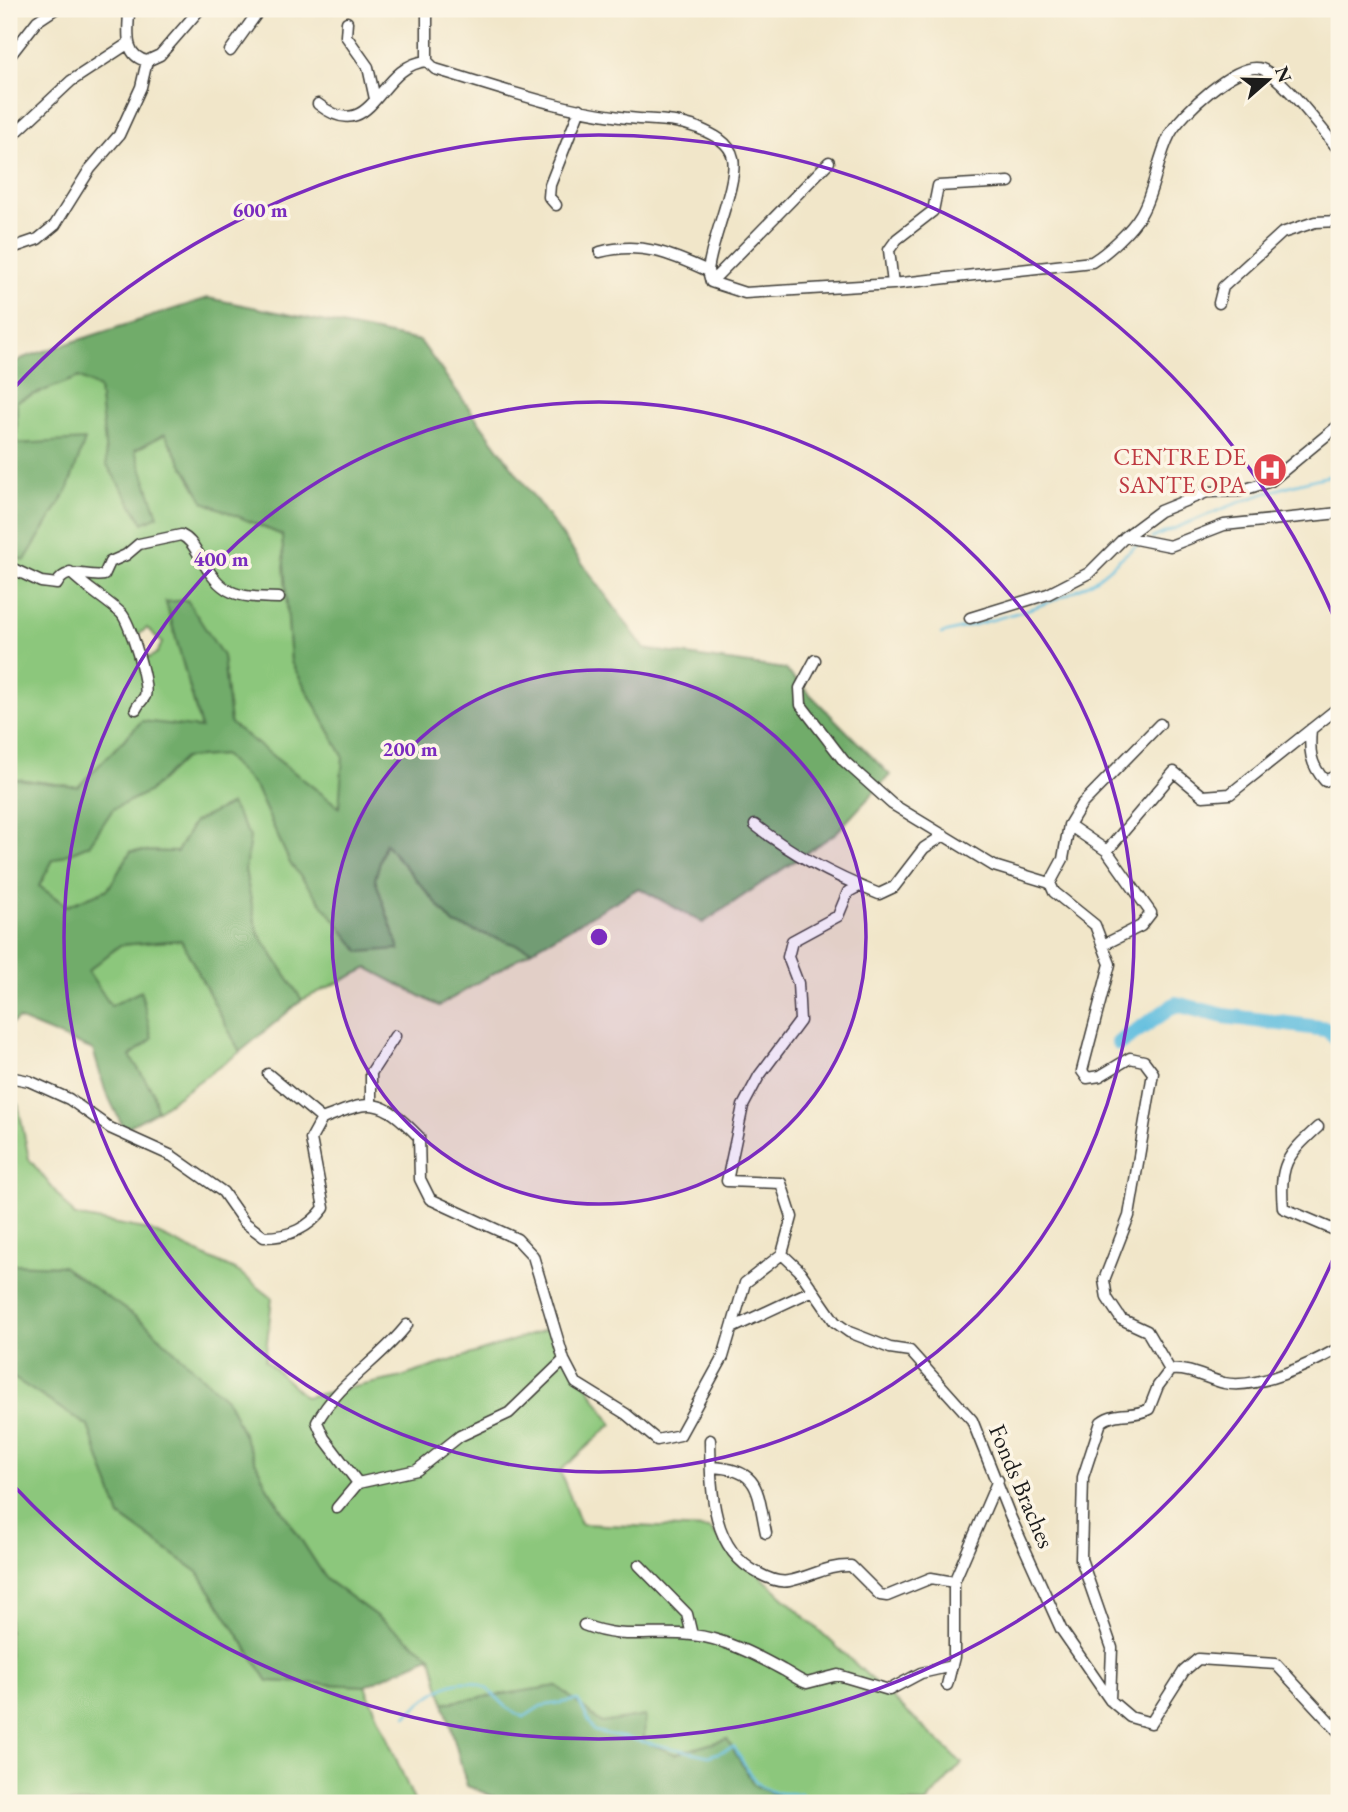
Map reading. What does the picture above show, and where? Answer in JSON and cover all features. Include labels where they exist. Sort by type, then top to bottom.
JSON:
[{"type":"street","points":[[9,57],[37,21],[55,9]]},
{"type":"street","points":[[129,9],[129,43],[137,59],[147,61],[159,55],[200,9]]},
{"type":"street","points":[[230,51],[260,9]]},
{"type":"street","points":[[426,61],[429,10]]},
{"type":"street","points":[[347,22],[346,36],[368,68],[375,99]]},
{"type":"street","points":[[9,139],[56,93],[129,43]]},
{"type":"street","points":[[9,249],[38,239],[55,225],[90,169],[120,135],[142,87],[147,61]]},
{"type":"street","points":[[318,104],[341,119],[363,111],[407,65],[426,61]]},
{"type":"street","points":[[426,61],[435,69],[580,109],[621,118],[672,120],[700,129],[725,142],[733,155],[734,172],[709,276]]},
{"type":"street","points":[[600,252],[621,247],[663,251],[745,293],[893,284],[1082,264],[1101,256],[1141,214],[1171,133],[1220,84],[1253,68],[1263,69],[1278,80],[1339,150]]},
{"type":"street","points":[[556,205],[549,197],[550,185],[580,109]]},
{"type":"street","points":[[709,276],[830,162]]},
{"type":"street","points":[[893,284],[889,250],[897,239],[933,211],[938,186],[1009,182]]},
{"type":"street","points":[[1219,303],[1223,286],[1282,233],[1315,222],[1339,221]]},
{"type":"street","points":[[970,618],[1048,594],[1090,573],[1125,537],[1160,511],[1207,492],[1240,491],[1271,481],[1339,425]]},
{"type":"street","points":[[1125,537],[1171,546],[1224,524],[1339,513]]},
{"type":"street","points":[[9,567],[41,582],[57,584],[61,576],[70,572],[92,577],[104,575],[110,562],[127,555],[139,544],[181,535],[188,538],[208,573],[222,589],[241,597],[279,598]]},
{"type":"street","points":[[70,572],[88,590],[123,614],[137,646],[145,689],[145,697],[136,709]]},
{"type":"street","points":[[815,660],[800,688],[801,705],[844,761],[892,804],[994,866],[1050,883],[1054,892],[1095,925],[1110,964],[1082,1071],[1087,1078],[1100,1076],[1130,1058],[1144,1061],[1153,1073],[1129,1216],[1104,1280],[1107,1298],[1121,1319],[1147,1331],[1170,1370]]},
{"type":"street","points":[[1107,851],[1174,772],[1203,796],[1230,794],[1339,707]]},
{"type":"street","points":[[1050,883],[1063,859],[1069,825],[1081,805],[1160,724]]},
{"type":"street","points":[[1311,729],[1309,755],[1315,769],[1325,781],[1339,774]]},
{"type":"street","points":[[755,825],[782,846],[878,894],[894,887],[924,848],[944,835]]},
{"type":"street","points":[[1069,825],[1107,851],[1151,913],[1141,926],[1103,945]]},
{"type":"street","points":[[9,1077],[29,1081],[69,1099],[110,1128],[173,1156],[223,1192],[244,1222],[264,1237],[301,1230],[314,1221],[324,1208],[311,1139],[321,1119],[371,1104],[384,1106],[419,1137],[420,1179],[430,1199],[517,1239],[533,1256],[564,1360],[576,1383],[626,1415],[657,1440],[680,1435],[723,1357],[745,1283],[782,1254],[792,1217],[781,1183],[727,1181],[743,1106],[759,1076],[800,1021],[798,983],[788,957],[792,941],[838,916],[848,892],[859,886]]},
{"type":"street","points":[[371,1104],[371,1073],[396,1036]]},
{"type":"street","points":[[268,1074],[321,1119]]},
{"type":"street","points":[[1318,1127],[1290,1152],[1280,1178],[1283,1208],[1339,1232]]},
{"type":"street","name":"Fonds Braches","points":[[782,1254],[799,1270],[835,1322],[849,1332],[890,1348],[910,1351],[972,1420],[1010,1516],[1061,1629],[1110,1700],[1130,1717],[1151,1723],[1184,1671],[1198,1659],[1276,1664],[1339,1732]]},
{"type":"street","points":[[732,1328],[811,1290]]},
{"type":"street","points":[[358,1483],[324,1438],[317,1422],[354,1376],[393,1344],[407,1325]]},
{"type":"street","points":[[1110,1700],[1112,1648],[1080,1559],[1083,1477],[1093,1437],[1101,1422],[1119,1413],[1142,1413],[1149,1409],[1158,1386],[1170,1370],[1184,1369],[1224,1383],[1239,1384],[1306,1366],[1339,1348]]},
{"type":"street","points":[[337,1508],[358,1483],[417,1470],[460,1436],[509,1413],[564,1360]]},
{"type":"street","points":[[710,1440],[713,1503],[722,1533],[740,1564],[768,1579],[787,1582],[835,1565],[850,1566],[880,1595],[887,1596],[931,1578],[954,1582]]},
{"type":"street","points":[[710,1467],[740,1469],[749,1476],[758,1494],[766,1533]]},
{"type":"street","points":[[947,1685],[952,1665],[954,1582],[998,1480]]},
{"type":"street","points":[[639,1565],[687,1614],[692,1635]]},
{"type":"street","points":[[584,1625],[600,1631],[639,1636],[692,1635],[738,1648],[807,1683],[838,1675],[889,1690],[921,1673],[952,1665]]},
{"type":"green space","points":[[208,298],[420,341],[645,649],[785,669],[890,775],[836,833],[703,923],[639,888],[532,950],[454,924],[385,843],[375,879],[399,949],[360,952],[290,863],[256,788],[224,755],[184,758],[150,791],[113,809],[89,845],[53,860],[39,886],[67,906],[108,889],[131,851],[177,852],[194,822],[231,804],[250,837],[245,870],[257,931],[302,1000],[240,1052],[181,940],[120,945],[88,971],[111,1006],[141,991],[152,1039],[130,1056],[153,1092],[157,1111],[124,1129],[105,1090],[93,1050],[18,1019],[9,1026],[9,778],[78,787],[142,721],[201,728],[166,602],[187,600],[223,656],[230,723],[339,807],[343,756],[291,662],[282,535],[204,502],[165,434],[135,450],[158,516],[143,523],[107,465],[99,388],[79,377],[17,401],[17,444],[85,440],[67,491],[25,560],[9,556],[9,366],[23,358]]},
{"type":"green space","points":[[79,377],[99,387],[107,465],[157,515],[134,450],[165,434],[204,502],[282,535],[291,662],[343,756],[340,808],[230,723],[223,656],[166,603],[201,729],[142,721],[78,787],[9,778],[9,556],[25,560],[84,441],[17,444],[16,401]],"holes":[[[147,628],[162,643],[157,653],[149,658],[135,647],[135,637]]]},
{"type":"green space","points":[[224,755],[256,788],[290,863],[399,949],[375,879],[385,843],[454,924],[532,950],[439,1006],[368,968],[302,1000],[257,931],[245,870],[250,837],[194,822],[177,852],[131,851],[109,889],[67,906],[39,886],[53,860],[89,845],[113,809],[150,791],[184,758]]},
{"type":"green space","points":[[181,940],[240,1052],[157,1111],[153,1092],[130,1056],[141,992],[111,1006],[87,971],[120,945]]},
{"type":"green space","points":[[9,1099],[18,1104],[29,1159],[75,1216],[149,1230],[239,1272],[272,1298],[265,1360],[305,1397],[398,1378],[551,1328],[612,1424],[560,1471],[581,1524],[710,1529],[962,1763],[926,1803],[793,1803],[754,1785],[727,1739],[675,1754],[601,1723],[557,1686],[444,1703],[431,1656],[327,1580],[267,1487],[228,1401],[62,1266],[9,1264]]},
{"type":"green space","points":[[9,1264],[62,1266],[145,1323],[228,1401],[267,1487],[327,1580],[431,1656],[365,1686],[268,1681],[198,1572],[120,1516],[88,1426],[9,1375]]},
{"type":"green space","points":[[9,1375],[88,1426],[120,1516],[198,1572],[268,1681],[365,1686],[415,1803],[9,1803]]},
{"type":"green space","points":[[557,1686],[601,1723],[645,1716],[644,1741],[675,1754],[727,1739],[754,1785],[793,1803],[510,1803],[467,1786],[444,1703]]},
{"type":"waterway","points":[[1152,538],[1267,493],[1339,474]]},
{"type":"waterway","points":[[941,634],[1019,612],[1075,591],[1099,577],[1139,544]]},
{"type":"waterway","points":[[1119,1043],[1176,1004],[1224,1016],[1327,1029],[1339,1040]]},
{"type":"waterway","points":[[406,1716],[425,1699],[458,1682],[481,1686],[510,1710],[524,1717],[541,1706],[578,1700],[594,1731],[709,1756],[734,1747],[758,1784],[775,1792],[801,1793],[804,1803]]},
{"type":"place","name":"CENTRE DE SANTE OPA","points":[[1270,470]]}]
